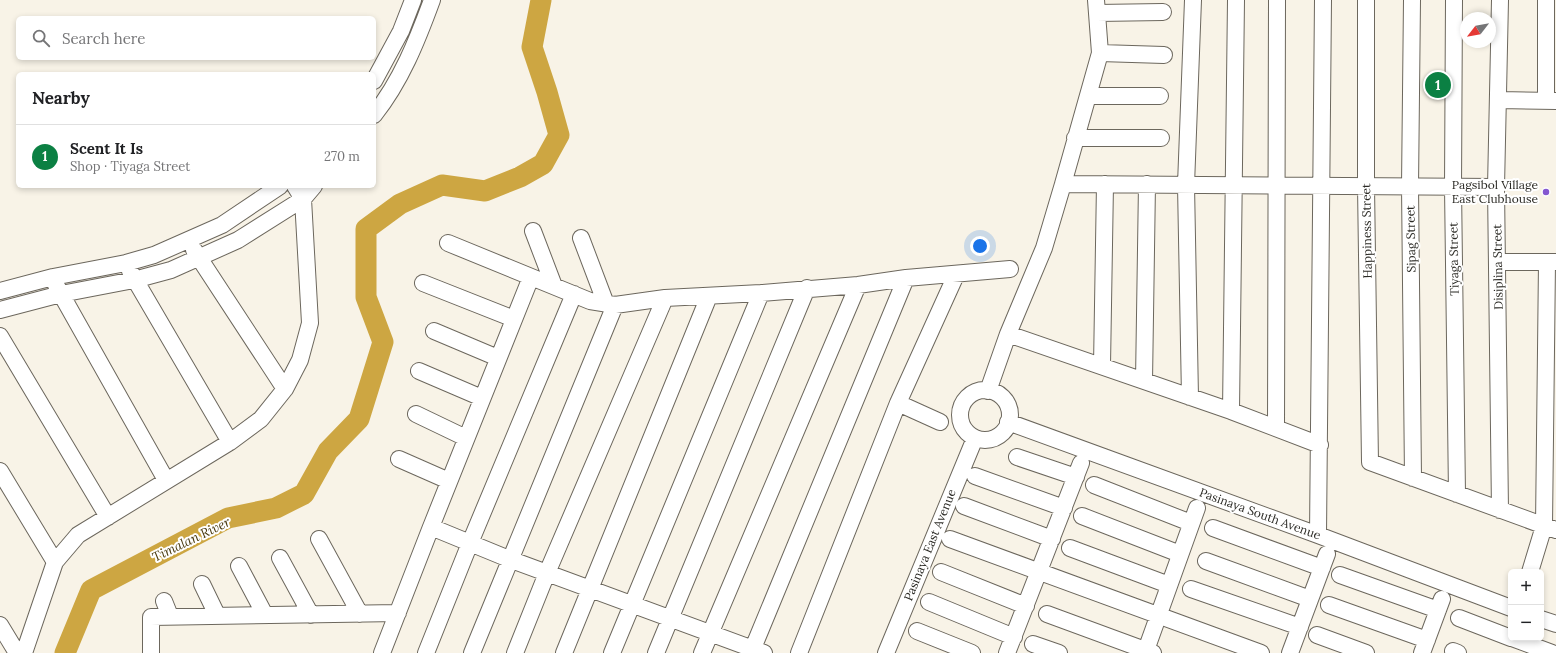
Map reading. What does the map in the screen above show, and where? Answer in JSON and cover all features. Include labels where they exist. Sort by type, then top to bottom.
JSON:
[{"type":"street","points":[[376,77],[402,31],[413,0]]},
{"type":"street","points":[[376,112],[388,97],[414,50],[432,0]]},
{"type":"street","points":[[1190,397],[1186,185],[1193,0]]},
{"type":"street","points":[[1231,411],[1236,0]]},
{"type":"street","points":[[1276,428],[1275,185],[1277,0]]},
{"type":"street","points":[[1318,535],[1323,0]]},
{"type":"street","name":"Happiness Street","points":[[1366,0],[1366,186],[1370,462],[1413,478]]},
{"type":"street","name":"Sipag Street","points":[[1412,0],[1410,186],[1413,478]]},
{"type":"street","name":"Tiyaga Street","points":[[1454,0],[1453,186],[1457,494]]},
{"type":"street","name":"Disiplina Street","points":[[1500,0],[1496,187],[1500,510]]},
{"type":"street","points":[[1499,100],[1551,101],[1546,0]]},
{"type":"street","points":[[988,391],[1008,334],[1044,248],[1088,96],[1100,53],[1096,6],[1163,12]]},
{"type":"street","points":[[1100,53],[1164,55]]},
{"type":"street","points":[[1088,96],[1160,96]]},
{"type":"street","points":[[1075,138],[1161,138]]},
{"type":"street","points":[[1062,184],[1496,187]]},
{"type":"street","points":[[1102,366],[1105,184]]},
{"type":"street","points":[[1144,381],[1147,184]]},
{"type":"street","points":[[0,291],[154,256],[188,242],[222,225],[277,188]]},
{"type":"street","points":[[0,310],[60,294],[134,280],[171,270],[238,240],[299,193],[310,188]]},
{"type":"street","points":[[24,653],[55,562],[78,535],[230,442],[261,419],[285,389],[300,360],[310,322],[299,193]]},
{"type":"street","points":[[533,231],[554,286]]},
{"type":"street","points":[[472,653],[610,304],[581,238]]},
{"type":"street","points":[[188,242],[200,258],[285,389]]},
{"type":"street","points":[[448,243],[590,301],[610,304],[665,298],[761,293],[807,288],[858,285],[906,278],[956,275],[1010,268]]},
{"type":"street","points":[[1498,262],[1552,262],[1550,528],[1531,569]]},
{"type":"street","points":[[126,263],[134,280],[230,442]]},
{"type":"street","points":[[799,653],[898,403],[956,275]]},
{"type":"street","points":[[382,653],[531,277]]},
{"type":"street","points":[[53,278],[60,294],[166,480]]},
{"type":"street","points":[[431,527],[509,559],[671,618],[756,652],[906,278]]},
{"type":"street","points":[[423,283],[514,319]]},
{"type":"street","points":[[702,653],[858,285]]},
{"type":"street","points":[[656,653],[807,288]]},
{"type":"street","points":[[612,653],[761,293]]},
{"type":"street","points":[[426,653],[470,543],[574,294]]},
{"type":"street","points":[[564,653],[709,296]]},
{"type":"street","points":[[515,653],[547,573],[665,298]]},
{"type":"street","points":[[434,332],[498,358]]},
{"type":"street","points":[[1008,334],[1231,411],[1320,445]]},
{"type":"street","points":[[0,336],[108,516]]},
{"type":"street","points":[[419,370],[482,398]]},
{"type":"street","points":[[981,391],[988,391],[999,395],[1004,400],[1009,411],[1008,422],[1006,429],[997,437],[986,440],[974,438],[963,427],[960,411],[962,405],[970,395],[981,391]]},
{"type":"street","points":[[898,403],[940,422]]},
{"type":"street","points":[[416,414],[466,438]]},
{"type":"street","name":"Pasinaya South Avenue","points":[[1008,422],[1318,535],[1508,607]]},
{"type":"street","name":"Pasinaya East Avenue","points":[[886,653],[974,438]]},
{"type":"street","points":[[1008,653],[1078,470],[1017,457]]},
{"type":"street","points":[[399,459],[449,481]]},
{"type":"street","points":[[0,471],[55,562]]},
{"type":"street","points":[[974,476],[1064,508]]},
{"type":"street","points":[[1413,478],[1550,528]]},
{"type":"street","points":[[1047,614],[1148,652],[1158,616],[1194,516],[1094,485]]},
{"type":"street","points":[[964,506],[1052,539]]},
{"type":"street","points":[[1082,516],[1180,554]]},
{"type":"street","points":[[1213,528],[1324,561],[1290,653]]},
{"type":"street","points":[[319,538],[360,614]]},
{"type":"street","points":[[950,539],[1261,653]]},
{"type":"street","points":[[1070,548],[1169,585]]},
{"type":"street","points":[[280,558],[311,615]]},
{"type":"street","points":[[1206,561],[1310,599]]},
{"type":"street","points":[[239,566],[265,615]]},
{"type":"street","points":[[941,572],[1026,606]]},
{"type":"street","points":[[1329,605],[1424,647],[1440,605],[1340,575]]},
{"type":"street","points":[[202,584],[217,615]]},
{"type":"street","points":[[1191,589],[1300,627]]},
{"type":"street","points":[[164,601],[170,616]]},
{"type":"street","points":[[929,602],[1014,637]]},
{"type":"street","points":[[151,653],[151,617],[398,613]]},
{"type":"street","points":[[1459,618],[1508,637]]},
{"type":"street","points":[[1544,620],[1556,624]]},
{"type":"street","points":[[0,625],[17,653]]},
{"type":"street","points":[[917,631],[972,653]]},
{"type":"street","points":[[1317,635],[1366,653]]},
{"type":"street","points":[[1519,641],[1552,653]]},
{"type":"street","points":[[1033,644],[1059,653]]},
{"type":"waterway","name":"Timalan River","points":[[65,653],[91,590],[228,518],[276,508],[304,494],[328,451],[359,419],[383,342],[366,297],[366,229],[400,204],[442,185],[485,191],[520,177],[543,164],[559,135],[532,47],[541,0]]},
{"type":"place","name":"Scent It Is","points":[[1438,85]]},
{"type":"place","name":"Pagsibol Village East Clubhouse","points":[[1546,192]]}]
